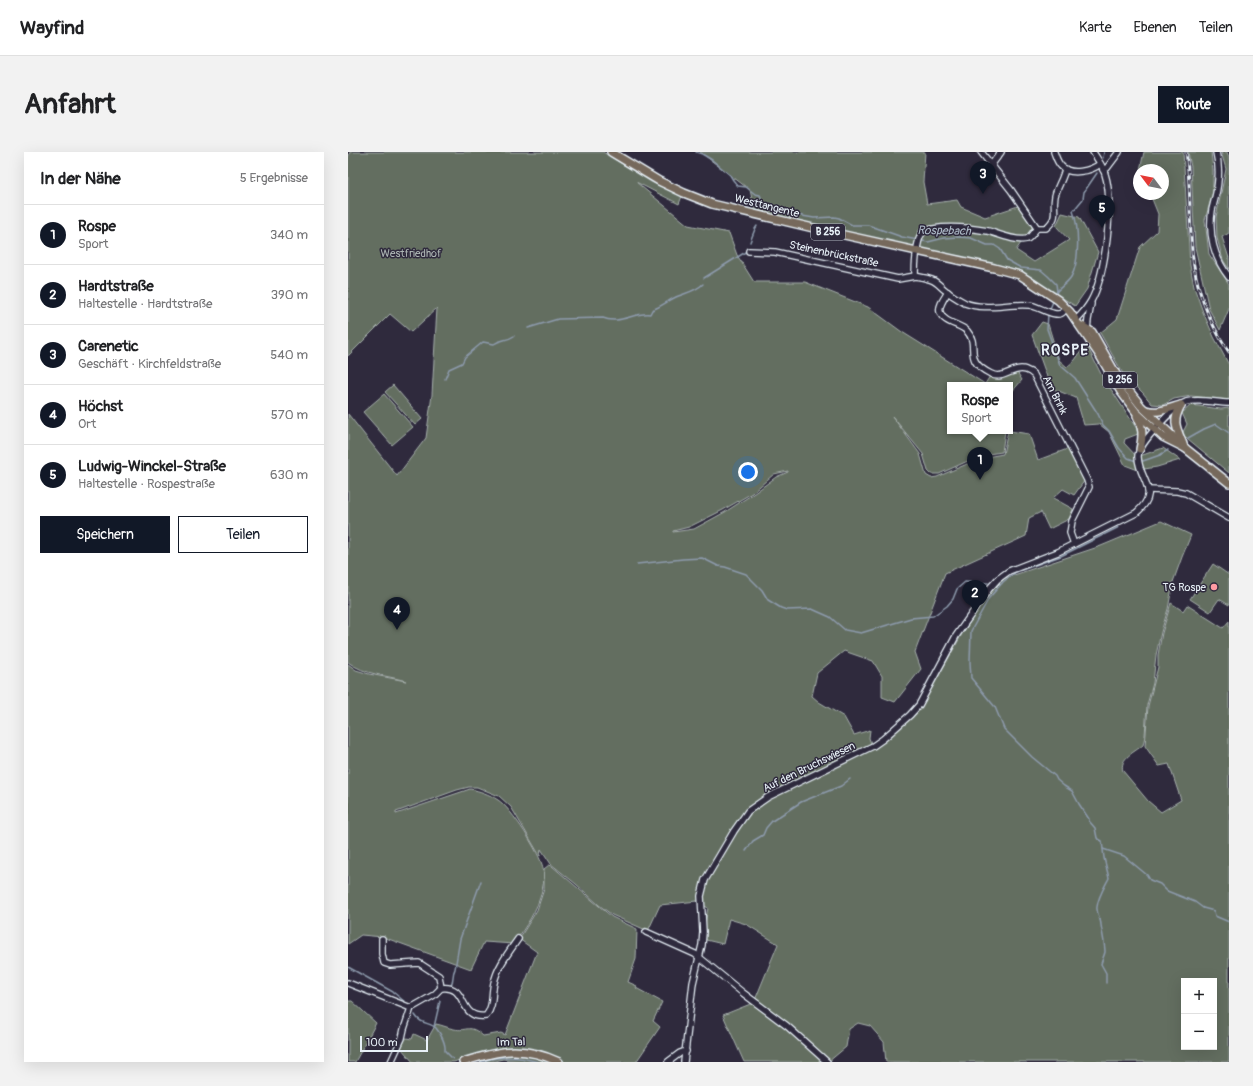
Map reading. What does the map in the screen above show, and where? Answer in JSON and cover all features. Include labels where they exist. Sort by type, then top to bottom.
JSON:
[{"type":"main road","name":"Westtangente","points":[[611,152],[659,181],[712,204],[918,248],[1020,276],[1058,300],[1070,312],[1100,356],[1121,392],[1136,412],[1169,441],[1185,448]]},
{"type":"main road","name":"Westtangente","points":[[1076,320],[1094,335],[1116,374],[1144,409],[1185,448],[1229,483]]},
{"type":"main road","name":"B 256","points":[[1181,405],[1176,415],[1175,426],[1185,448]]},
{"type":"main road","points":[[1144,409],[1152,412],[1159,412],[1181,405]]},
{"type":"main road","name":"B 256","points":[[1136,412],[1143,430],[1143,440],[1140,449]]},
{"type":"main road","name":"Im Tal","points":[[463,1062],[486,1054],[502,1051],[535,1053],[559,1062]]},
{"type":"street","points":[[981,152],[992,164],[1037,228]]},
{"type":"street","points":[[992,164],[1001,152]]},
{"type":"street","points":[[1054,152],[1058,161],[1065,169],[1078,172],[1087,171],[1100,164]]},
{"type":"street","points":[[1087,330],[1092,300],[1104,256],[1109,198],[1108,187],[1103,170],[1093,152]]},
{"type":"street","points":[[1103,170],[1107,168],[1119,152]]},
{"type":"street","points":[[1216,152],[1219,163],[1219,177],[1212,210],[1212,242],[1220,265],[1229,277]]},
{"type":"street","points":[[915,276],[920,237],[924,231],[943,228],[964,228],[986,231],[1021,240],[1028,238],[1037,228],[1046,228],[1055,216],[1055,197],[1065,169]]},
{"type":"street","name":"Steinenbrückstraße","points":[[749,251],[775,252],[898,279],[915,276],[932,280],[948,292],[965,302],[976,306],[994,307],[1022,304],[1035,305],[1057,315],[1063,312]]},
{"type":"street","name":"Am Brink","points":[[948,292],[939,308],[940,312],[943,317],[966,330],[973,344],[972,357],[976,364],[992,375],[1000,376],[1020,369],[1026,370],[1034,375],[1074,452],[1089,487],[1072,521],[1070,533],[1074,544]]},
{"type":"street","points":[[1076,320],[1092,300]]},
{"type":"street","points":[[1229,403],[1195,401],[1186,402],[1181,405],[1168,415],[1155,430],[1140,449],[1138,459],[1148,490],[1177,491],[1186,493],[1229,518]]},
{"type":"street","name":"Auf den Bruchswiesen","points":[[684,1062],[692,983],[700,958],[704,932],[701,896],[705,880],[734,831],[748,811],[768,797],[874,746],[883,739],[919,705],[956,636],[996,581],[1009,571],[1058,552],[1136,513],[1147,502],[1148,490]]},
{"type":"street","points":[[646,932],[695,954],[742,993],[787,1026],[827,1062]]},
{"type":"street","points":[[382,939],[382,954],[384,963],[390,965],[419,962],[439,976],[440,988]]},
{"type":"street","points":[[391,1062],[402,1038],[411,1008],[434,995],[440,988],[453,988],[458,993],[466,1008],[473,1015],[480,1017],[486,1016],[491,1011],[493,984],[496,975],[518,939]]},
{"type":"street","points":[[348,983],[411,1008]]},
{"type":"street","points":[[668,1062],[680,1053],[686,1051]]},
{"type":"green space","name":"Westfriedhof","points":[[350,152],[603,152],[651,182],[682,196],[679,204],[636,182],[688,225],[729,233],[737,255],[754,282],[805,282],[868,307],[902,332],[982,382],[947,382],[947,434],[1005,434],[1002,452],[981,455],[939,474],[931,474],[928,471],[923,454],[892,416],[920,454],[926,475],[931,478],[937,477],[981,458],[1003,454],[1007,434],[1013,434],[1013,431],[1029,434],[1038,460],[1070,448],[1085,480],[1074,495],[1063,489],[1053,498],[1073,509],[1069,519],[1049,529],[1041,512],[1029,518],[1026,536],[945,573],[915,652],[921,669],[895,702],[882,697],[882,676],[873,661],[844,651],[817,673],[812,696],[844,717],[854,735],[870,730],[869,738],[873,749],[885,741],[919,709],[962,634],[987,596],[1005,578],[1101,546],[1161,521],[1191,535],[1173,582],[1168,609],[1161,632],[1156,655],[1153,683],[1147,705],[1143,745],[1125,759],[1122,766],[1123,771],[1148,801],[1161,812],[1181,800],[1169,764],[1159,766],[1145,746],[1148,706],[1158,667],[1158,655],[1162,633],[1171,603],[1183,611],[1187,605],[1223,628],[1229,621],[1229,1062],[886,1062],[884,1042],[870,1026],[858,1023],[849,1029],[846,1047],[828,1062],[755,1000],[778,944],[746,924],[729,919],[723,944],[706,940],[705,924],[708,908],[697,901],[660,905],[648,931],[612,915],[551,864],[541,849],[540,856],[511,807],[499,796],[477,787],[457,790],[396,812],[396,814],[470,789],[488,794],[504,805],[517,821],[537,852],[544,873],[543,888],[540,897],[531,918],[514,944],[484,942],[471,969],[383,937],[361,935],[348,944],[348,664],[356,670],[369,674],[406,681],[361,670],[348,662],[348,414],[397,476],[426,438],[432,395],[437,308],[411,332],[390,314],[348,356],[348,158]],"holes":[[[788,471],[776,477],[725,512],[694,529],[673,532],[689,527],[723,510],[752,493],[774,474]]]},
{"type":"green space","points":[[700,152],[925,152],[923,182],[927,204],[957,200],[961,207],[985,217],[1018,206],[1033,226],[1016,250],[1034,262],[1069,240],[1056,226],[1062,213],[1079,217],[1098,252],[1087,289],[1075,306],[1021,271],[995,264],[918,250],[755,212],[750,190]]},
{"type":"green space","points":[[1144,152],[1183,152],[1190,265],[1194,287],[1214,337],[1229,365],[1229,400],[1191,396],[1174,399],[1163,405],[1152,404],[1122,372],[1100,333],[1117,319],[1140,247],[1157,231],[1158,214],[1152,200],[1169,200],[1169,164],[1141,164]]},
{"type":"green space","points":[[1188,152],[1211,152],[1213,192],[1205,220],[1209,254],[1229,284],[1229,309],[1220,330],[1209,309],[1195,247],[1191,167]]},
{"type":"green space","points":[[1221,152],[1227,152],[1229,157],[1229,233],[1222,237],[1229,258],[1229,269],[1223,260],[1217,238],[1216,217],[1226,169]]},
{"type":"green space","points":[[1042,322],[1048,324],[1059,360],[1067,367],[1075,360],[1086,344],[1101,374],[1137,429],[1138,434],[1125,439],[1124,443],[1137,457],[1163,448],[1180,460],[1157,467],[1138,470],[1125,465],[1109,432],[1099,424],[1084,425],[1076,398],[1051,388],[1032,335]]},
{"type":"green space","points":[[1017,372],[1022,380],[1013,390],[1013,382],[986,382],[990,376],[1001,379]]},
{"type":"green space","points":[[393,385],[422,419],[415,425],[385,392]]},
{"type":"green space","points":[[384,394],[413,427],[392,445],[363,412]]},
{"type":"green space","points":[[1191,405],[1221,409],[1229,408],[1229,473],[1182,434],[1187,424],[1182,413]]},
{"type":"green space","name":"TG Rospe","points":[[1213,564],[1229,575],[1229,605],[1219,599],[1210,612],[1190,599]]},
{"type":"green space","points":[[549,865],[612,917],[637,929],[636,959],[628,982],[662,1002],[653,1021],[660,1027],[636,1062],[564,1062],[549,1055],[522,1054],[552,1062],[528,1062],[503,1059],[490,1062],[459,1062],[459,1060],[454,1062],[413,1062],[401,1048],[406,1038],[412,1039],[414,1034],[427,1040],[436,1024],[459,1030],[475,1030],[483,1036],[501,1033],[505,1035],[537,952],[519,939],[537,910],[544,889],[544,869]]},
{"type":"green space","points":[[348,1001],[352,1001],[376,1023],[355,1062],[348,1062]]},
{"type":"green space","points":[[753,1003],[764,1009],[826,1062],[744,1062],[723,1015]]},
{"type":"waterway","name":"Rospebach","points":[[696,152],[712,160],[730,175],[738,186],[746,187],[755,194],[760,195],[761,201],[766,208],[773,211],[814,218],[834,217],[852,225],[868,225],[902,237],[928,242],[944,238],[971,238],[987,245],[994,245],[1000,249],[1007,260],[1021,268],[1041,270],[1056,284],[1057,291],[1055,296]]},
{"type":"waterway","points":[[1103,158],[1104,152]]},
{"type":"waterway","points":[[1057,291],[1071,277],[1076,263],[1078,244],[1073,211],[1083,199],[1084,192],[1097,173]]},
{"type":"waterway","points":[[750,242],[757,226]]},
{"type":"waterway","points":[[704,278],[746,251]]},
{"type":"waterway","points":[[528,328],[558,319],[603,318],[615,320],[650,314],[652,310],[674,298],[696,289],[703,284]]},
{"type":"waterway","name":"Rospebach","points":[[1049,311],[1054,299]]},
{"type":"waterway","name":"Rospebach","points":[[1048,314],[1047,329],[1060,365],[1075,378],[1098,414],[1103,425],[1109,431],[1119,448],[1128,458],[1136,461],[1143,461],[1160,455],[1168,450]]},
{"type":"waterway","points":[[445,379],[449,369],[462,363],[465,357],[483,342],[494,344],[514,336]]},
{"type":"waterway","name":"Rospebach","points":[[1188,438],[1216,424],[1229,433]]},
{"type":"waterway","points":[[1106,983],[1106,973],[1101,964],[1105,952],[1105,946],[1097,909],[1100,896],[1109,878],[1102,841],[1097,838],[1095,828],[1089,821],[1072,791],[1057,780],[1055,776],[1032,757],[1004,729],[995,707],[971,678],[970,662],[971,631],[989,598],[1003,582],[1016,572],[1061,556],[1119,527]]},
{"type":"waterway","points":[[637,564],[702,558],[718,566],[746,574],[762,590],[768,600],[781,608],[787,610],[812,609],[830,617],[845,630],[861,633],[911,618],[933,616],[947,606],[953,599],[957,589],[965,582],[988,583]]},
{"type":"waterway","points":[[746,851],[753,841],[763,835],[766,828],[772,821],[801,802],[841,786],[850,779]]},
{"type":"waterway","points":[[1103,849],[1124,856],[1147,875],[1150,880],[1160,884],[1167,891],[1195,902],[1203,908],[1214,911],[1215,916],[1229,922]]},
{"type":"waterway","points":[[451,986],[460,939],[481,881]]},
{"type":"waterway","points":[[348,967],[393,992],[405,1002]]},
{"type":"waterway","points":[[434,1027],[440,1001]]},
{"type":"waterway","points":[[415,1015],[423,1022],[436,1028],[443,1039],[445,1051],[453,1059]]},
{"type":"waterway","points":[[481,1062],[495,1058],[525,1059],[539,1062]]},
{"type":"railway","points":[[1186,152],[1189,176],[1190,225],[1196,277],[1199,290],[1209,316],[1229,352]]},
{"type":"place","name":"Carenetic","points":[[983,194]]},
{"type":"place","name":"Ludwig-Winckel-Straße","points":[[1102,228]]},
{"type":"place","name":"Rospe","points":[[980,480]]},
{"type":"place","name":"TG Rospe","points":[[1214,587]]},
{"type":"place","name":"Hardtstraße","points":[[975,613]]},
{"type":"place","name":"Höchst","points":[[397,630]]},
{"type":"district","name":"ROSPE","points":[[1065,350]]}]
